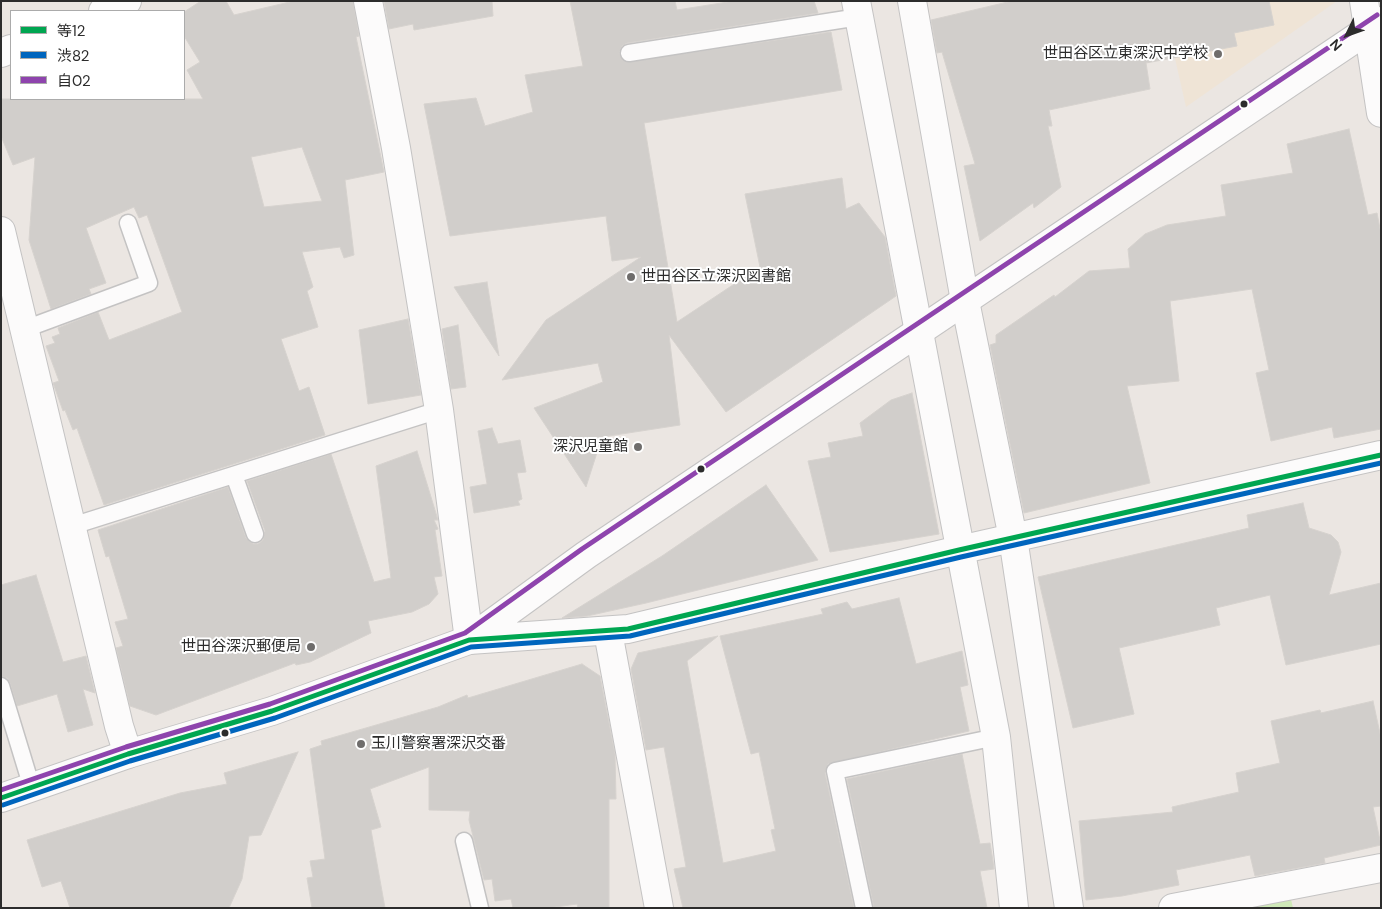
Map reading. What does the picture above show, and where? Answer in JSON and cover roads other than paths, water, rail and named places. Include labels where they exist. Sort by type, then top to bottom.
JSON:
[{"type":"street","points":[[105,10],[127,1]]},
{"type":"street","points":[[368,1],[396,148],[439,410],[469,640]]},
{"type":"street","points":[[912,1],[965,301],[1013,538],[1069,908]]},
{"type":"street","points":[[1364,1],[1375,26],[1374,79],[1381,113]]},
{"type":"street","points":[[858,9],[959,550],[996,737],[1014,908]]},
{"type":"street","points":[[1,798],[128,754],[272,711],[469,640],[586,554],[1375,26]]},
{"type":"street","points":[[1,231],[119,726],[128,754]]},
{"type":"street","points":[[469,640],[608,632],[638,627],[959,550],[1381,455]]},
{"type":"street","points":[[608,632],[659,908]]},
{"type":"street","points":[[1173,908],[1381,868]]},
{"type":"lane","points":[[629,53],[858,9]]},
{"type":"lane","points":[[25,329],[149,283],[128,222]]},
{"type":"lane","points":[[72,526],[439,410]]},
{"type":"lane","points":[[234,475],[254,534]]},
{"type":"lane","points":[[1,686],[32,788]]},
{"type":"lane","points":[[864,908],[835,771],[996,737]]},
{"type":"lane","points":[[464,841],[480,908]]},
{"type":"place","name":"世田谷区立東深沢中学校","points":[[1218,54]]},
{"type":"place","name":"世田谷区立深沢図書館","points":[[631,277]]},
{"type":"place","name":"深沢児童館","points":[[638,447]]},
{"type":"place","name":"世田谷深沢郵便局","points":[[311,647]]},
{"type":"place","name":"玉川警察署深沢交番","points":[[361,744]]}]
